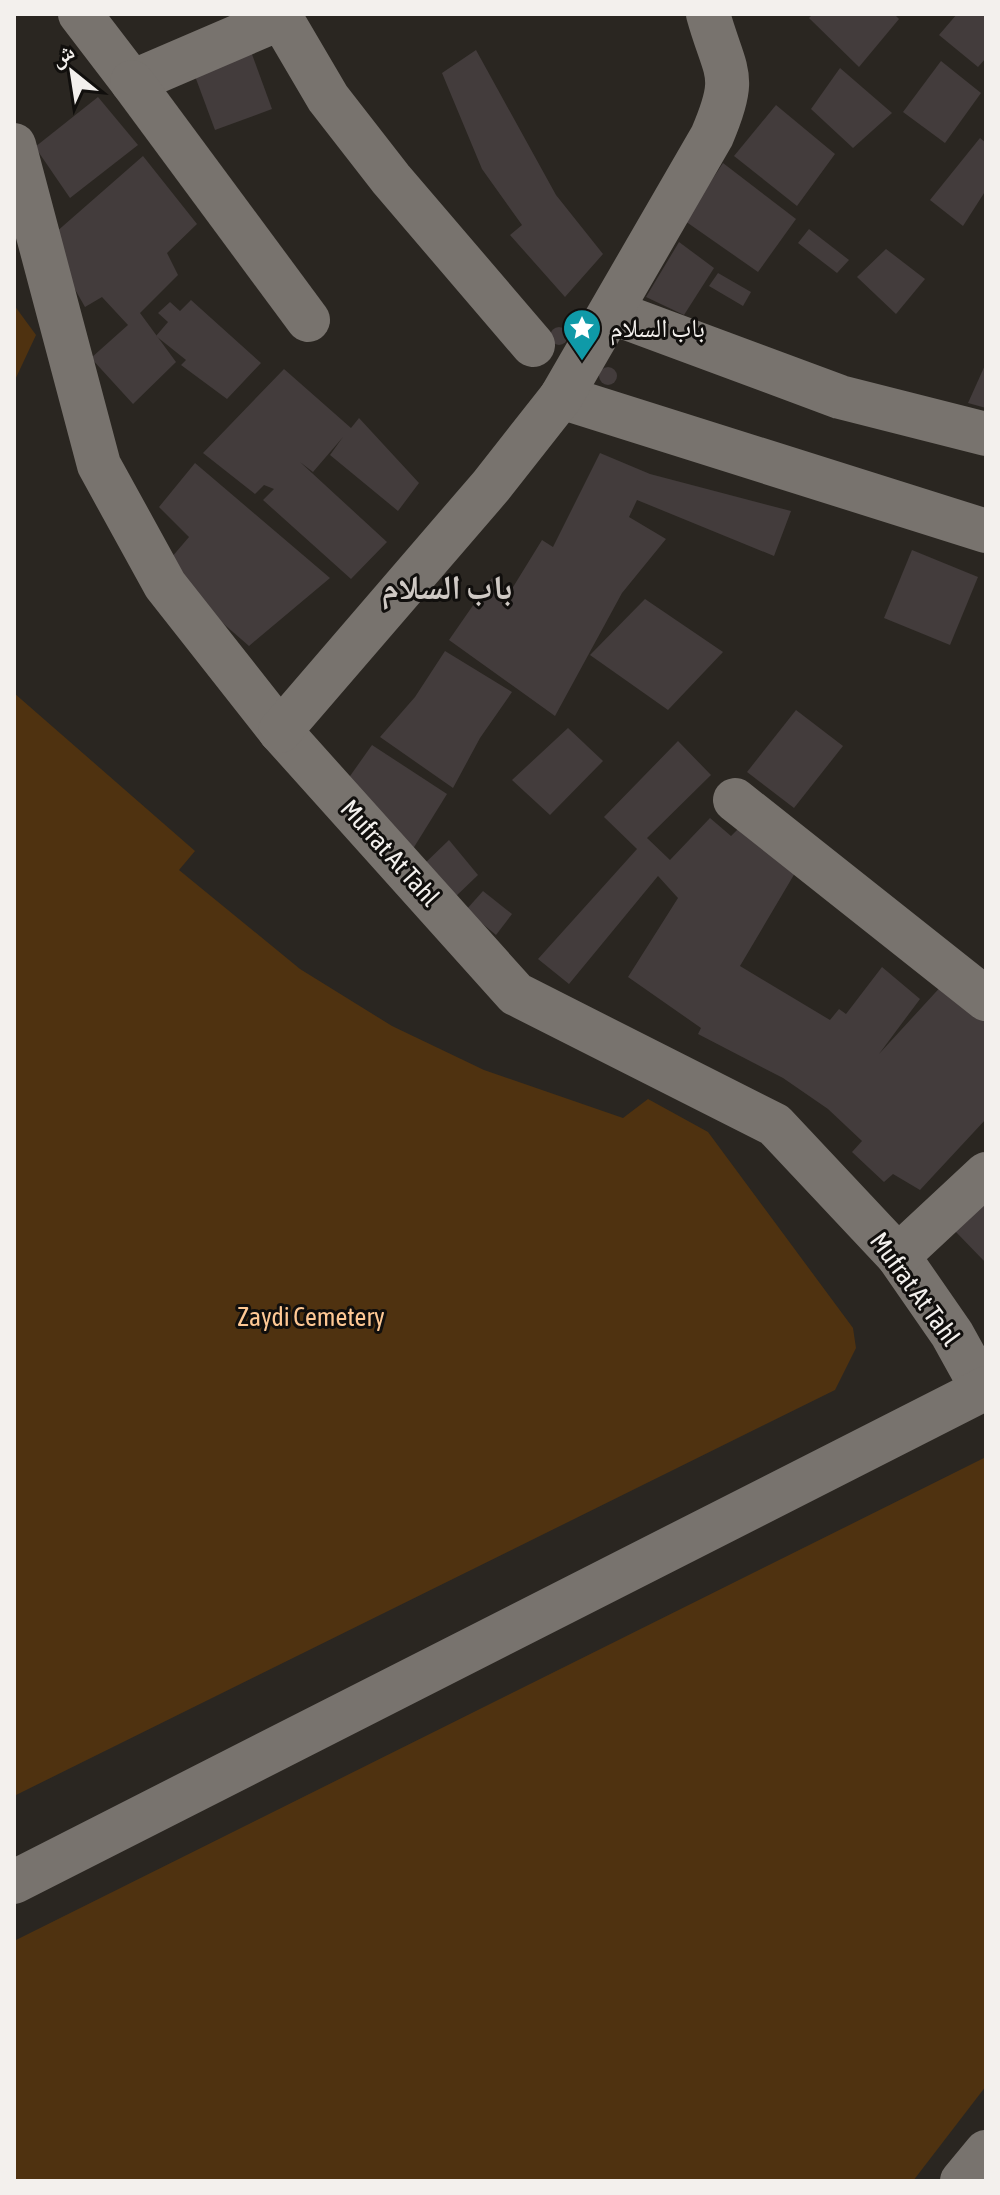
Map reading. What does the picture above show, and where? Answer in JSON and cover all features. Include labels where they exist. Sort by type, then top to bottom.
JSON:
[{"type":"street","points":[[80,14],[308,320]]},
{"type":"street","points":[[280,731],[499,476],[561,397],[712,136],[728,99],[730,77],[708,14]]},
{"type":"street","points":[[132,82],[281,18],[328,98],[391,179],[533,345]]},
{"type":"street","name":"Mufrat At Tahl","points":[[14,145],[88,431],[118,504],[165,585],[280,731],[516,994],[775,1125],[898,1256],[952,1334],[984,1389]]},
{"type":"street","points":[[14,230],[51,291]]},
{"type":"street","points":[[611,312],[840,397],[986,434]]},
{"type":"street","points":[[561,397],[986,531]]},
{"type":"street","points":[[735,800],[986,999]]},
{"type":"street","points":[[898,1256],[986,1174]]},
{"type":"street","points":[[14,1882],[984,1389]]},
{"type":"street","points":[[962,2181],[986,2152]]},
{"type":"green space","points":[[14,305],[36,335],[14,382]]},
{"type":"green space","name":"Zaydi Cemetery","points":[[14,693],[195,851],[179,870],[300,969],[392,1026],[484,1070],[623,1118],[648,1099],[708,1132],[853,1328],[856,1348],[835,1390],[14,1796]]},
{"type":"green space","points":[[986,1457],[986,2086],[913,2181],[14,2181],[14,1941]]},
{"type":"building","points":[[813,14],[894,14],[899,19],[859,67],[809,18]]},
{"type":"building","points":[[957,14],[986,14],[986,58],[978,67],[939,35]]},
{"type":"building","points":[[249,46],[272,109],[215,130],[192,68]]},
{"type":"building","points":[[476,50],[556,195],[603,254],[565,297],[510,235],[522,225],[482,169],[442,73]]},
{"type":"building","points":[[941,61],[981,93],[945,143],[903,112]]},
{"type":"building","points":[[840,68],[892,113],[853,148],[811,109]]},
{"type":"building","points":[[98,97],[138,145],[70,198],[35,147]]},
{"type":"building","points":[[776,105],[835,154],[797,206],[734,156]]},
{"type":"building","points":[[980,138],[986,143],[986,190],[963,226],[930,200]]},
{"type":"building","points":[[143,156],[197,224],[167,253],[178,275],[140,313],[176,362],[133,404],[91,358],[128,325],[102,297],[85,307],[47,240]]},
{"type":"building","points":[[723,163],[796,219],[758,272],[685,221]]},
{"type":"building","points":[[809,229],[849,260],[837,273],[798,243]]},
{"type":"building","points":[[679,242],[714,268],[684,315],[646,297]]},
{"type":"building","points":[[886,249],[925,279],[896,314],[857,277]]},
{"type":"building","points":[[718,273],[751,292],[743,306],[709,286]]},
{"type":"building","points":[[191,300],[261,363],[227,399],[181,365],[186,360],[156,336],[168,322],[158,313],[170,302],[180,311]]},
{"type":"building","points":[[559,327],[568,336],[559,345],[550,336]]},
{"type":"building","points":[[986,363],[986,408],[968,403]]},
{"type":"building","points":[[604,367],[612,367],[617,376],[615,383],[604,385],[599,380],[599,372]]},
{"type":"building","points":[[284,369],[351,428],[359,418],[419,483],[398,511],[330,455],[343,437],[313,472],[300,462],[387,542],[351,579],[263,500],[274,489],[264,485],[255,494],[203,453]]},
{"type":"building","points":[[600,453],[650,474],[791,511],[774,556],[637,500],[629,517],[666,539],[622,593],[555,716],[449,640],[492,578],[510,592],[542,540],[553,547]]},
{"type":"building","points":[[195,463],[330,578],[249,646],[210,612],[171,558],[189,537],[159,507]]},
{"type":"building","points":[[912,550],[978,577],[950,645],[884,618]]},
{"type":"building","points":[[645,599],[723,652],[668,710],[590,655]]},
{"type":"building","points":[[445,651],[512,692],[480,738],[453,788],[380,737],[415,697]]},
{"type":"building","points":[[796,710],[843,746],[794,808],[747,772]]},
{"type":"building","points":[[568,728],[603,761],[550,815],[512,780]]},
{"type":"building","points":[[678,741],[711,775],[647,838],[670,860],[710,818],[731,836],[746,821],[795,873],[740,966],[830,1020],[839,1009],[846,1014],[882,967],[920,999],[879,1054],[945,982],[986,1021],[986,1119],[920,1190],[893,1174],[884,1182],[852,1152],[862,1141],[828,1109],[783,1078],[698,1034],[701,1028],[628,977],[678,898],[658,876],[569,984],[538,959],[637,849],[604,817]]},
{"type":"building","points":[[372,745],[447,794],[411,852],[343,786]]},
{"type":"building","points":[[449,840],[478,875],[453,899],[420,868]]},
{"type":"building","points":[[483,891],[512,914],[496,935],[466,910]]},
{"type":"building","points":[[986,1201],[986,1263],[955,1231]]},
{"type":"place","name":"باب السلام","points":[[582,362]]},
{"type":"district","name":"باب السلام","points":[[447,586]]}]
